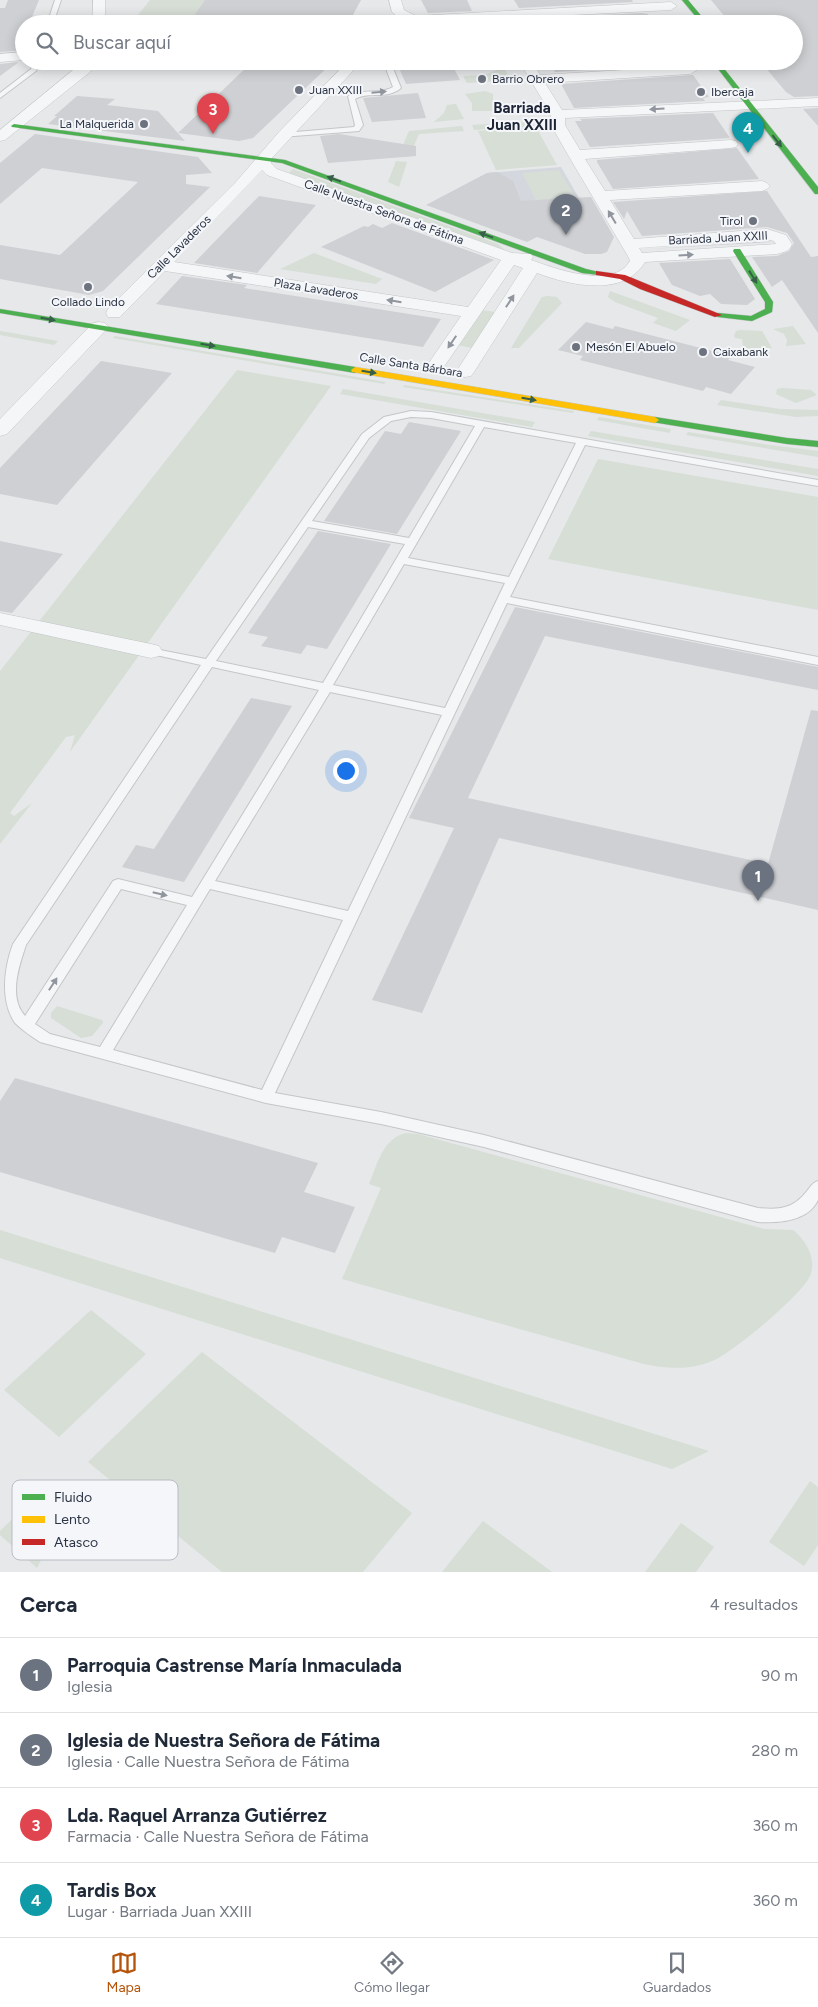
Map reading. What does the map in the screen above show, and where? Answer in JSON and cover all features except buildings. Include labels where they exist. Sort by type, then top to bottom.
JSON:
[{"type":"main road","points":[[685,0],[698,15]]},
{"type":"main road","points":[[668,3],[678,15]]},
{"type":"main road","points":[[722,70],[818,192]]},
{"type":"main road","points":[[758,90],[782,119]]},
{"type":"main road","name":"Calle Nuestra Señora de Fátima","points":[[14,126],[268,166]]},
{"type":"main road","name":"Calle Nuestra Señora de Fátima","points":[[510,251],[596,274],[622,277]]},
{"type":"main road","name":"Barriada Juan XXIII","points":[[622,277],[643,287],[724,317],[752,319],[769,310],[769,302],[737,252]]},
{"type":"main road","name":"Calle Santa Bárbara","points":[[0,311],[110,317],[691,426],[818,444]]},
{"type":"street","points":[[99,0],[99,15]]},
{"type":"street","points":[[394,0],[398,12],[402,15]]},
{"type":"street","points":[[389,15],[394,0]]},
{"type":"street","points":[[540,0],[548,12]]},
{"type":"street","points":[[530,15],[668,3]]},
{"type":"street","points":[[0,58],[15,57]]},
{"type":"street","points":[[0,137],[84,70]]},
{"type":"street","points":[[268,166],[284,135],[347,70]]},
{"type":"street","points":[[530,70],[558,114],[558,125],[637,258],[636,267],[622,277]]},
{"type":"street","points":[[536,79],[690,70]]},
{"type":"street","points":[[558,114],[818,102]]},
{"type":"street","points":[[576,155],[731,144]]},
{"type":"street","name":"Calle Lavaderos","points":[[0,430],[251,175],[268,166]]},
{"type":"street","name":"Calle Nuestra Señora de Fátima","points":[[268,166],[510,251],[529,267],[555,274],[592,280],[622,277]]},
{"type":"street","points":[[600,196],[762,186]]},
{"type":"street","name":"Barriada Juan XXIII","points":[[628,244],[767,234],[780,238],[784,244],[777,249],[637,258]]},
{"type":"street","points":[[510,251],[472,313],[450,369],[529,267]]},
{"type":"street","name":"Calle Nuestra Señora de Fátima","points":[[529,267],[552,264],[578,268]]},
{"type":"street","name":"Plaza Lavaderos","points":[[160,266],[472,313]]},
{"type":"street","points":[[0,618],[155,652]]},
{"type":"lane","points":[[53,15],[58,0]]},
{"type":"lane","points":[[0,96],[32,70]]},
{"type":"lane","points":[[284,135],[356,129],[359,125],[350,98],[357,94],[392,91],[397,88],[390,70]]},
{"type":"lane","points":[[818,483],[481,424],[406,413],[391,416],[376,425],[365,436],[210,664],[164,728],[20,944],[14,959],[9,988],[17,1016],[45,1038],[266,1097],[381,1118],[484,1141],[758,1215],[777,1217],[793,1214],[807,1203],[818,1187]]},
{"type":"lane","points":[[103,1054],[326,688],[481,424]]},
{"type":"lane","points":[[266,1097],[503,599],[582,442]]},
{"type":"lane","points":[[305,524],[411,542]]},
{"type":"lane","points":[[401,560],[512,581]]},
{"type":"lane","points":[[503,599],[818,661]]},
{"type":"lane","points":[[155,652],[450,713]]},
{"type":"lane","points":[[27,1025],[118,884],[195,902]]},
{"type":"lane","points":[[207,884],[351,917]]},
{"type":"shaded area","points":[[150,0],[205,0],[194,15],[138,15]]},
{"type":"shaded area","points":[[497,70],[505,70],[508,76],[499,81],[467,83],[463,76],[485,75]]},
{"type":"shaded area","points":[[485,91],[493,94],[493,101],[499,111],[472,111],[472,103],[465,94]]},
{"type":"shaded area","points":[[456,104],[464,119],[434,122],[444,113],[447,105]]},
{"type":"shaded area","points":[[521,122],[538,126],[474,130],[472,125]]},
{"type":"shaded area","points":[[462,126],[464,131],[419,134],[409,157],[398,157],[409,131]]},
{"type":"shaded area","points":[[536,127],[557,165],[496,170],[478,131]]},
{"type":"shaded area","points":[[396,161],[407,162],[399,187],[388,182]]},
{"type":"shaded area","points":[[561,167],[579,198],[528,203],[436,200],[487,173]]},
{"type":"shaded area","points":[[293,169],[498,244],[505,250],[289,173]]},
{"type":"shaded area","points":[[559,170],[575,197],[536,200],[522,173]]},
{"type":"shaded area","points":[[314,253],[382,279],[376,284],[280,269]]},
{"type":"shaded area","points":[[610,291],[690,320],[676,331],[653,323],[658,318],[615,302],[608,297]]},
{"type":"shaded area","points":[[542,297],[557,297],[562,303],[519,348],[511,348]]},
{"type":"shaded area","points":[[481,310],[495,312],[472,348],[457,345]]},
{"type":"shaded area","points":[[793,326],[806,344],[786,346],[787,340],[784,334],[773,329]]},
{"type":"shaded area","points":[[0,331],[58,341],[54,345],[0,335]]},
{"type":"shaded area","points":[[736,331],[762,331],[772,348],[746,349],[743,346],[742,339],[735,338],[734,335]]},
{"type":"shaded area","points":[[115,336],[386,382],[384,384],[113,338]]},
{"type":"shaded area","points":[[237,370],[331,386],[70,752],[75,735],[66,737],[10,813],[14,816],[32,803],[0,844],[0,671]]},
{"type":"shaded area","points":[[404,385],[574,411],[573,413],[403,387]]},
{"type":"shaded area","points":[[343,389],[535,422],[532,427],[340,394]]},
{"type":"shaded area","points":[[777,389],[811,390],[817,395],[796,403],[776,394]]},
{"type":"shaded area","points":[[721,400],[780,409],[818,410],[818,416],[796,417],[717,405]]},
{"type":"shaded area","points":[[599,417],[671,429],[670,433],[597,420]]},
{"type":"shaded area","points":[[591,431],[818,469],[818,476],[588,436]]},
{"type":"shaded area","points":[[688,432],[818,451],[818,457],[686,435]]},
{"type":"shaded area","points":[[598,459],[818,497],[818,610],[548,559]]},
{"type":"shaded area","points":[[57,1006],[102,1020],[103,1023],[92,1036],[81,1038],[51,1018],[51,1013]]},
{"type":"shaded area","points":[[406,1133],[418,1134],[764,1229],[793,1230],[809,1250],[812,1263],[810,1276],[794,1297],[780,1310],[722,1356],[704,1364],[678,1368],[644,1364],[342,1279],[381,1188],[369,1184],[378,1161],[386,1146],[392,1140]]},
{"type":"shaded area","points":[[0,1230],[709,1451],[672,1469],[0,1258]]},
{"type":"shaded area","points":[[91,1310],[146,1354],[59,1437],[4,1390]]},
{"type":"shaded area","points":[[202,1352],[412,1513],[363,1572],[222,1572],[178,1536],[178,1480],[110,1480],[88,1462]]},
{"type":"shaded area","points":[[810,1481],[818,1487],[818,1545],[804,1566],[769,1542]]},
{"type":"shaded area","points":[[12,1520],[12,1546],[0,1535],[0,1531]]},
{"type":"shaded area","points":[[483,1521],[552,1572],[442,1572]]},
{"type":"shaded area","points":[[681,1523],[714,1547],[696,1572],[645,1572]]},
{"type":"shaded area","points":[[28,1560],[41,1560],[37,1568]]},
{"type":"traffic: fast","points":[[685,0],[698,15]]},
{"type":"traffic: fast","points":[[722,70],[818,192]]},
{"type":"traffic: fast","points":[[14,126],[283,161],[585,271],[599,273]]},
{"type":"traffic: fast","points":[[718,315],[752,319],[769,310],[769,302],[737,251]]},
{"type":"traffic: fast","points":[[0,311],[355,370]]},
{"type":"traffic: fast","points":[[655,420],[787,441],[818,444]]},
{"type":"traffic: slow","points":[[355,370],[655,420]]},
{"type":"traffic: jam","points":[[599,273],[622,277],[643,287],[718,315]]},
{"type":"place","name":"Barrio Obrero","points":[[482,79]]},
{"type":"place","name":"Juan XXIII","points":[[299,90]]},
{"type":"place","name":"Ibercaja","points":[[701,92]]},
{"type":"place","name":"La Malquerida","points":[[144,124]]},
{"type":"place","name":"Lda. Raquel Arranza Gutiérrez","points":[[213,134]]},
{"type":"place","name":"Tardis Box","points":[[748,153]]},
{"type":"place","name":"Tirol","points":[[753,221]]},
{"type":"place","name":"Iglesia de Nuestra Señora de Fátima","points":[[566,235]]},
{"type":"place","name":"Collado Lindo","points":[[88,287]]},
{"type":"place","name":"Mesón El Abuelo","points":[[576,347]]},
{"type":"place","name":"Caixabank","points":[[703,352]]},
{"type":"place","name":"Parroquia Castrense María Inmaculada","points":[[758,901]]},
{"type":"district","name":"Barriada Juan XXIII","points":[[522,116]]}]
